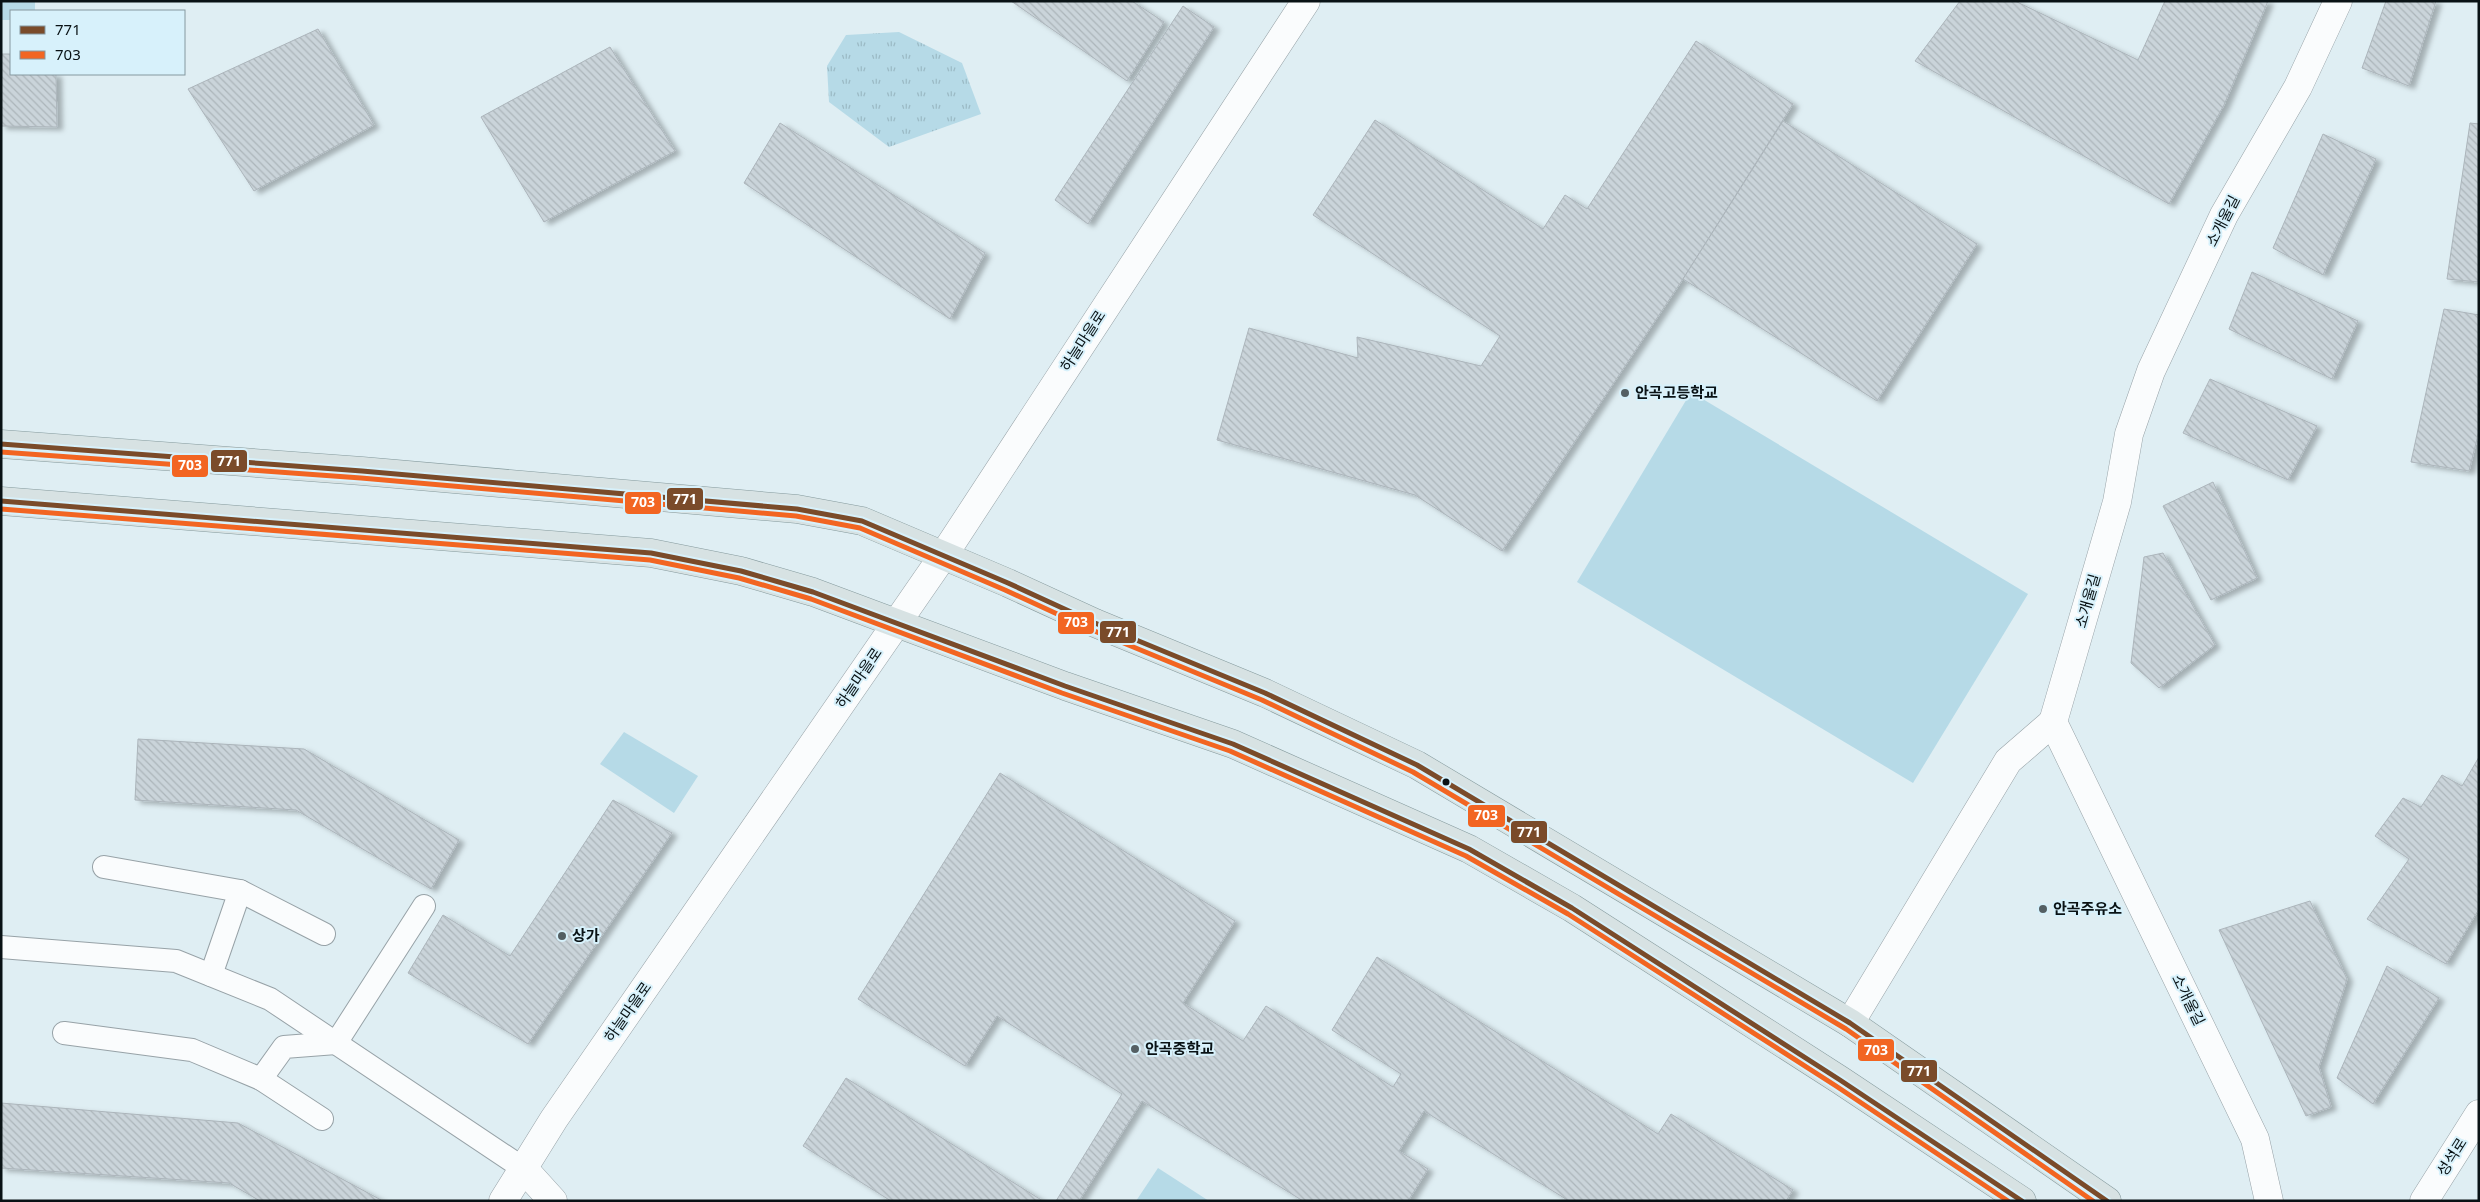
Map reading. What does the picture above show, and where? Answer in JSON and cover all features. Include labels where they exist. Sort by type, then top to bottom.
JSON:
[{"type":"main road","points":[[1,444],[362,471],[797,509],[862,522],[1095,623],[1264,692],[1417,765],[1850,1023],[2107,1201]]},
{"type":"main road","points":[[1,501],[651,553],[750,574],[813,592],[896,624],[1233,744],[1469,850],[1572,908],[1840,1080],[2022,1201]]},
{"type":"street","name":"소개울길","points":[[2269,1201],[2255,1139],[2053,722],[2117,502],[2129,434],[2151,371],[2224,215],[2298,87],[2338,1]]},
{"type":"street","name":"하늘마을로","points":[[504,1201],[554,1119],[944,556],[1304,2]]},
{"type":"street","points":[[1850,1023],[2008,761],[2053,722]]},
{"type":"street","name":"성석로","points":[[2424,1201],[2479,1114]]},
{"type":"street","points":[[524,1169],[553,1201]]},
{"type":"lane","points":[[104,866],[240,891],[324,934]]},
{"type":"lane","points":[[211,975],[240,891]]},
{"type":"lane","points":[[336,1043],[424,906]]},
{"type":"lane","points":[[1,948],[176,961],[270,999],[524,1169]]},
{"type":"lane","points":[[64,1033],[192,1050],[261,1079],[322,1119]]},
{"type":"lane","points":[[261,1079],[284,1047],[336,1043]]},
{"type":"green space","points":[[1,1],[35,1],[35,10],[10,10],[10,20],[1,20]]},
{"type":"green space","points":[[899,32],[962,63],[981,114],[889,147],[829,102],[827,66],[846,35]]},
{"type":"green space","points":[[1691,392],[2028,594],[1913,783],[1577,582]]},
{"type":"green space","points":[[624,732],[698,776],[674,813],[600,764]]},
{"type":"green space","points":[[1158,1168],[1209,1201],[1136,1201]]},
{"type":"building","points":[[1011,1],[1132,1],[1164,22],[1127,81]]},
{"type":"building","points":[[1960,1],[2015,1],[2138,60],[2165,1],[2268,1],[2224,105],[2169,204],[1915,61]]},
{"type":"building","points":[[2386,1],[2436,1],[2409,86],[2362,68]]},
{"type":"building","points":[[1183,6],[1214,27],[1088,224],[1055,200]]},
{"type":"building","points":[[318,29],[374,125],[254,191],[188,89]]},
{"type":"building","points":[[1696,41],[1793,104],[1683,279],[1502,551],[1415,495],[1217,440],[1249,328],[1358,358],[1357,337],[1481,366],[1500,336],[1313,215],[1375,120],[1543,229],[1565,195],[1587,209]]},
{"type":"building","points":[[610,47],[675,151],[544,222],[481,117]]},
{"type":"building","points":[[1,54],[10,54],[10,75],[56,75],[57,127],[1,126]]},
{"type":"building","points":[[1783,121],[1977,244],[1877,401],[1683,279]]},
{"type":"building","points":[[780,123],[985,253],[950,319],[744,183]]},
{"type":"building","points":[[2470,123],[2479,124],[2479,282],[2447,279]]},
{"type":"building","points":[[2323,134],[2376,159],[2323,275],[2273,248]]},
{"type":"building","points":[[2252,272],[2358,321],[2332,379],[2229,329]]},
{"type":"building","points":[[2444,309],[2479,315],[2479,431],[2469,471],[2411,462]]},
{"type":"building","points":[[2210,379],[2317,426],[2288,480],[2183,433]]},
{"type":"building","points":[[2213,482],[2257,578],[2211,600],[2163,506]]},
{"type":"building","points":[[2163,553],[2215,645],[2159,688],[2131,663],[2144,557]]},
{"type":"building","points":[[138,739],[304,749],[459,840],[431,889],[296,810],[135,800]]},
{"type":"building","points":[[2479,757],[2479,909],[2446,964],[2367,919],[2409,859],[2375,836],[2403,798],[2421,807],[2442,775],[2462,786]]},
{"type":"building","points":[[1000,773],[1235,921],[1183,1003],[1243,1041],[1266,1006],[1393,1087],[1401,1074],[1332,1030],[1377,957],[1658,1134],[1671,1114],[1793,1190],[1786,1201],[1569,1201],[1424,1111],[1399,1151],[1428,1169],[1408,1201],[1303,1201],[1142,1101],[1079,1201],[1056,1201],[1122,1094],[997,1016],[965,1066],[858,999]]},
{"type":"building","name":"상가","points":[[613,800],[672,833],[528,1044],[408,973],[443,915],[510,956]]},
{"type":"building","points":[[2310,901],[2347,979],[2319,1067],[2331,1107],[2306,1116],[2219,930]]},
{"type":"building","points":[[2387,966],[2439,998],[2373,1104],[2337,1078]]},
{"type":"building","points":[[846,1078],[1043,1201],[891,1201],[803,1146]]},
{"type":"building","points":[[1,1103],[238,1123],[383,1201],[260,1201],[229,1183],[1,1168]]},
{"type":"transit line","name":"771","points":[[1,444],[362,471],[797,509],[862,521],[1008,583],[1095,623],[1265,693],[1417,765],[1850,1023],[2107,1201]]},
{"type":"transit line","name":"703","points":[[1,452],[361,478],[796,516],[860,528],[1005,590],[1092,630],[1262,700],[1413,772],[1846,1029],[2093,1201]]},
{"type":"transit line","name":"771","points":[[1,501],[651,553],[741,571],[813,592],[1065,686],[1233,744],[1469,849],[1572,908],[1840,1080],[2022,1201]]},
{"type":"transit line","name":"703","points":[[1,509],[650,560],[739,578],[811,599],[1062,693],[1230,751],[1466,856],[1568,914],[1836,1086],[2008,1201]]},
{"type":"place","name":"안곡고등학교","points":[[1625,393]]},
{"type":"place","name":"안곡주유소","points":[[2043,909]]},
{"type":"place","name":"상가","points":[[562,936]]},
{"type":"place","name":"안곡중학교","points":[[1135,1049]]}]
